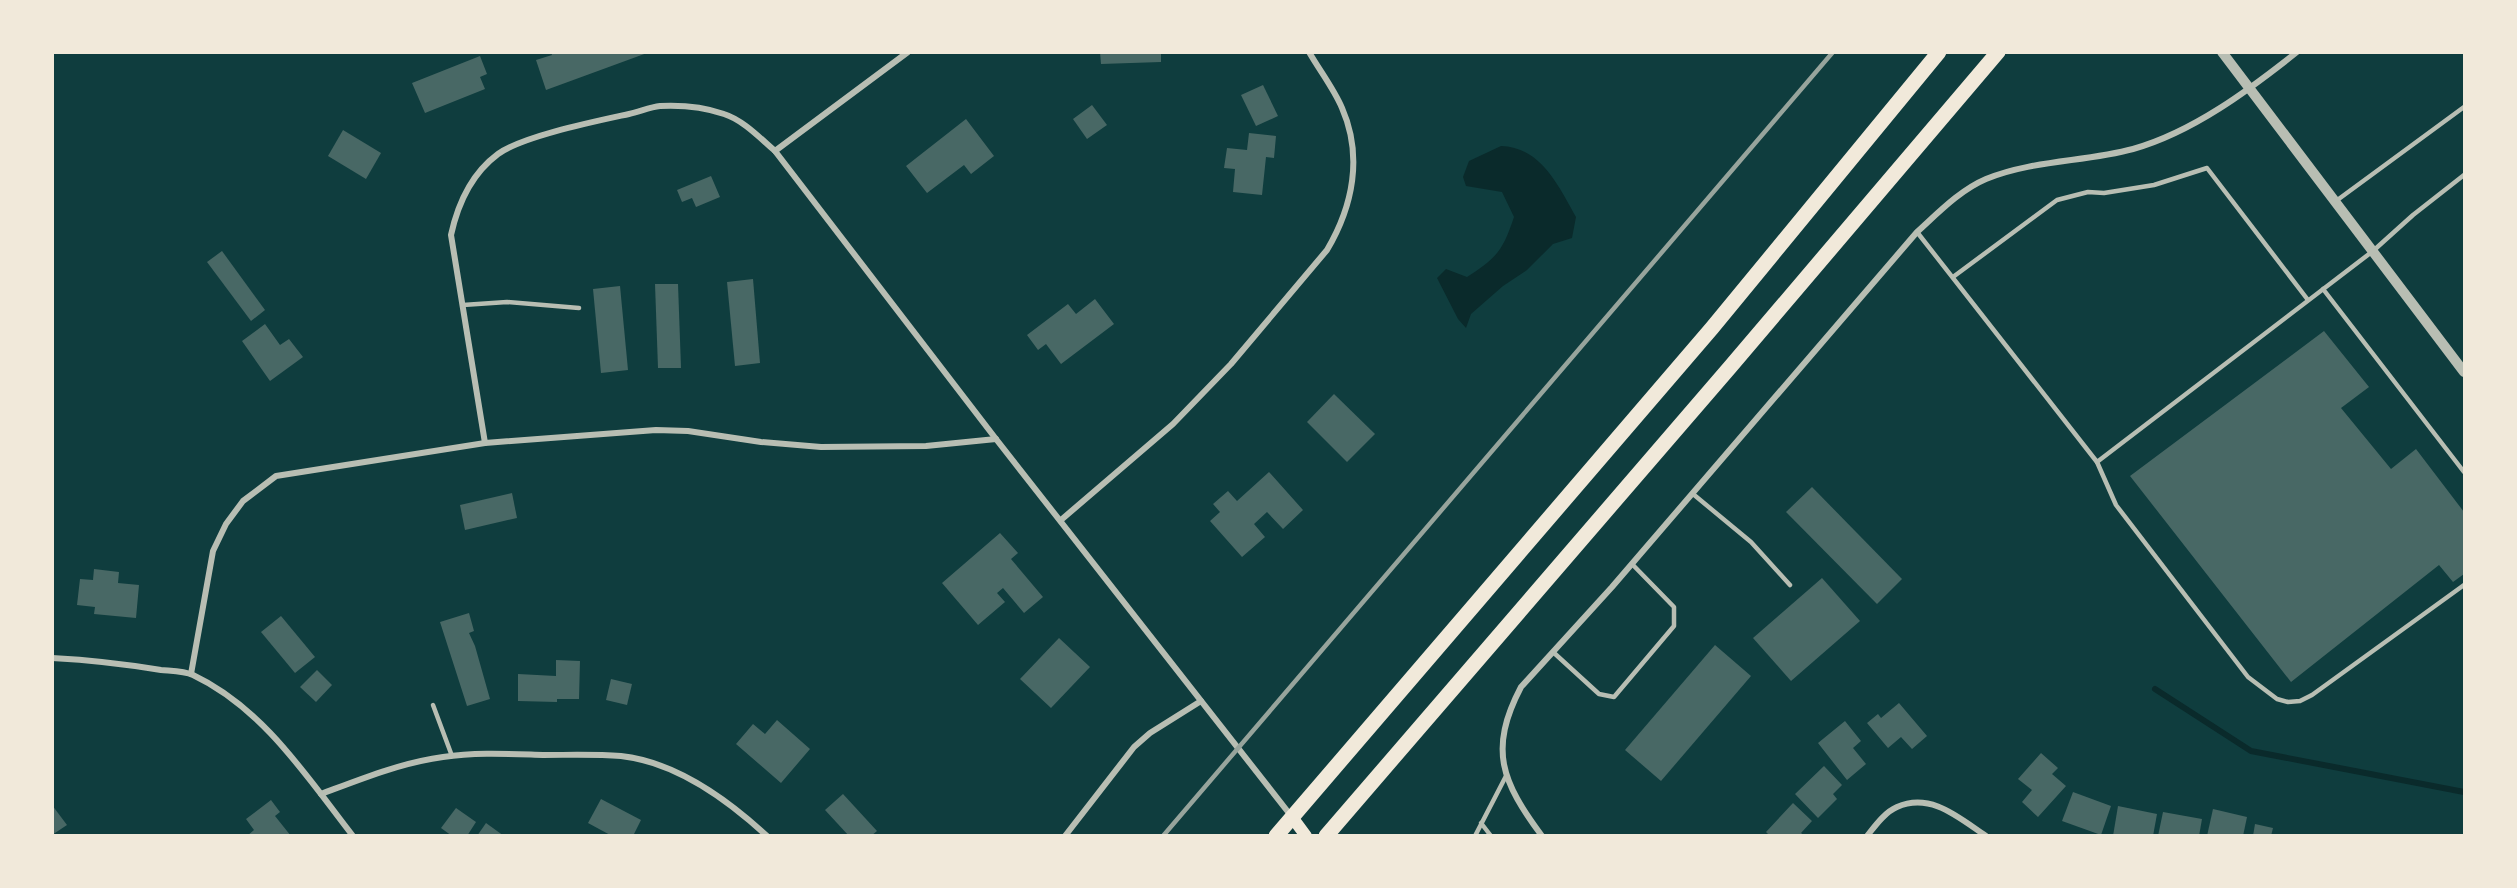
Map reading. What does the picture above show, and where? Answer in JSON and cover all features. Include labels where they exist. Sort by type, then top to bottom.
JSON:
[{"type":"main road","points":[[1276,836],[1712,328],[1939,52]]},
{"type":"main road","points":[[1326,836],[1998,52]]},
{"type":"main road","points":[[1292,817],[1306,836]]},
{"type":"street","points":[[775,151],[908,52]]},
{"type":"street","points":[[1060,520],[1173,424],[1231,364],[1327,250],[1339,231],[1347,211],[1354,178],[1351,136],[1343,109],[1309,52]]},
{"type":"street","points":[[2222,52],[2464,372]]},
{"type":"street","points":[[1542,836],[1520,806],[1506,776],[1502,743],[1511,706],[1521,687],[1693,494],[1917,232],[1959,195],[1985,180],[2015,171],[2133,149],[2196,122],[2250,89],[2297,52]]},
{"type":"street","points":[[485,443],[451,235],[455,215],[473,179],[486,164],[513,144],[658,106],[696,107],[725,114],[752,130],[775,151],[996,440],[1292,817]]},
{"type":"street","points":[[191,674],[213,551],[225,524],[243,501],[258,487],[276,476],[485,443],[656,430],[688,431],[761,442],[821,447],[926,446],[996,440]]},
{"type":"street","points":[[52,658],[110,662],[191,674],[229,698],[263,726],[295,759],[353,836]]},
{"type":"street","points":[[1065,836],[1134,747],[1150,733],[1201,701]]},
{"type":"street","points":[[321,795],[370,775],[411,762],[452,756],[477,753],[622,756],[670,770],[713,792],[741,812],[767,836]]},
{"type":"street","points":[[1867,836],[1882,818],[1897,807],[1930,803],[1941,806],[1986,836]]},
{"type":"lane","points":[[2335,202],[2464,107]]},
{"type":"lane","points":[[1953,277],[2057,200],[2088,192],[2103,193],[2154,185],[2207,168],[2308,300]]},
{"type":"lane","points":[[2097,462],[2373,251],[2413,215],[2464,175]]},
{"type":"lane","points":[[1917,232],[2097,462],[2116,505],[2175,584],[2248,677],[2277,699],[2289,702],[2312,695],[2464,585]]},
{"type":"lane","points":[[2323,289],[2464,472]]},
{"type":"lane","points":[[463,305],[507,302],[579,308]]},
{"type":"lane","points":[[1693,494],[1751,542],[1790,585]]},
{"type":"lane","points":[[1553,652],[1599,694],[1614,697],[1674,626],[1674,608],[1632,564]]},
{"type":"lane","points":[[433,705],[452,756]]},
{"type":"lane","points":[[1474,836],[1506,776]]},
{"type":"lane","points":[[1481,823],[1491,836]]},
{"type":"water","points":[[1501,146],[1527,153],[1547,171],[1563,193],[1576,217],[1572,238],[1553,244],[1527,270],[1503,286],[1471,314],[1466,328],[1458,319],[1437,278],[1446,269],[1467,277],[1498,252],[1506,238],[1514,217],[1502,192],[1466,186],[1463,177],[1469,161]]},
{"type":"building","points":[[551,52],[647,53],[546,90],[536,60],[552,55]]},
{"type":"building","points":[[1100,52],[1161,52],[1161,62],[1101,64]]},
{"type":"building","points":[[480,56],[487,74],[480,77],[485,89],[425,113],[412,83]]},
{"type":"building","points":[[1263,85],[1278,116],[1256,126],[1241,95]]},
{"type":"building","points":[[1092,105],[1107,125],[1087,139],[1073,119]]},
{"type":"building","points":[[966,119],[994,156],[971,174],[964,165],[927,193],[906,166]]},
{"type":"building","points":[[343,130],[381,153],[366,179],[328,156]]},
{"type":"building","points":[[1249,133],[1276,136],[1274,158],[1266,157],[1262,195],[1233,192],[1235,169],[1224,168],[1227,148],[1247,150]]},
{"type":"building","points":[[711,176],[720,197],[696,207],[692,198],[682,202],[677,190]]},
{"type":"building","points":[[222,251],[265,310],[251,321],[207,262]]},
{"type":"building","points":[[753,279],[760,363],[735,366],[727,282]]},
{"type":"building","points":[[655,284],[678,284],[681,368],[658,368]]},
{"type":"building","points":[[620,286],[628,370],[601,373],[593,289]]},
{"type":"building","points":[[1095,299],[1114,324],[1061,364],[1046,344],[1038,350],[1027,335],[1068,304],[1076,314]]},
{"type":"building","points":[[265,324],[280,345],[289,339],[303,357],[270,381],[242,341]]},
{"type":"building","points":[[2324,331],[2369,387],[2341,408],[2391,469],[2416,449],[2464,512],[2464,574],[2453,582],[2439,565],[2291,682],[2130,476]]},
{"type":"building","points":[[1334,394],[1375,434],[1347,462],[1307,422]]},
{"type":"building","points":[[1269,472],[1303,510],[1283,529],[1267,512],[1254,524],[1265,537],[1242,557],[1210,521],[1220,512],[1213,504],[1228,491],[1237,501]]},
{"type":"building","points":[[1812,487],[1902,579],[1877,604],[1786,512]]},
{"type":"building","points":[[512,493],[517,518],[465,530],[460,505]]},
{"type":"building","points":[[1000,533],[1018,553],[1011,559],[1043,597],[1024,613],[1003,588],[997,593],[1005,602],[978,625],[942,583]]},
{"type":"building","points":[[94,569],[119,572],[118,583],[139,585],[136,618],[94,614],[95,607],[77,605],[80,579],[93,580]]},
{"type":"building","points":[[1822,578],[1860,621],[1791,681],[1753,638]]},
{"type":"building","points":[[469,613],[474,631],[469,633],[490,699],[467,706],[440,622]]},
{"type":"building","points":[[281,616],[315,657],[295,673],[261,632]]},
{"type":"building","points":[[1059,638],[1090,667],[1051,708],[1020,679]]},
{"type":"building","points":[[1715,645],[1751,676],[1661,781],[1625,750]]},
{"type":"building","points":[[556,660],[580,661],[579,699],[557,699],[557,702],[518,701],[518,674],[556,676]]},
{"type":"building","points":[[317,670],[332,685],[316,702],[300,687]]},
{"type":"building","points":[[611,679],[632,684],[627,705],[606,700]]},
{"type":"building","points":[[1899,703],[1927,736],[1912,749],[1901,737],[1888,748],[1867,723],[1878,714],[1881,718]]},
{"type":"building","points":[[777,720],[810,749],[781,783],[736,744],[753,724],[765,734]]},
{"type":"building","points":[[1845,721],[1861,741],[1853,748],[1866,764],[1847,780],[1818,743]]},
{"type":"building","points":[[2041,753],[2058,768],[2052,774],[2066,786],[2038,817],[2022,802],[2032,790],[2018,779]]},
{"type":"building","points":[[1824,766],[1842,785],[1833,794],[1837,799],[1818,818],[1795,794]]},
{"type":"building","points":[[2073,792],[2111,806],[2101,835],[2062,821]]},
{"type":"building","points":[[843,794],[877,831],[871,836],[849,836],[825,810]]},
{"type":"building","points":[[601,799],[641,820],[633,836],[612,836],[588,823]]},
{"type":"building","points":[[271,800],[280,812],[275,816],[291,836],[247,836],[254,830],[246,819]]},
{"type":"building","points":[[1793,803],[1812,821],[1801,833],[1805,836],[1770,836],[1766,832]]},
{"type":"building","points":[[52,805],[67,825],[52,835]]},
{"type":"building","points":[[2118,806],[2157,814],[2153,836],[2113,836]]},
{"type":"building","points":[[456,808],[476,822],[467,836],[452,836],[441,828]]},
{"type":"building","points":[[2213,809],[2247,817],[2243,836],[2207,836]]},
{"type":"building","points":[[2163,812],[2202,819],[2199,836],[2158,836]]},
{"type":"building","points":[[486,823],[504,836],[477,836]]},
{"type":"building","points":[[2255,824],[2273,828],[2271,836],[2253,836]]},
{"type":"waterway","points":[[2155,689],[2251,751],[2464,792]]},
{"type":"railway","points":[[1163,836],[1833,52]]}]
